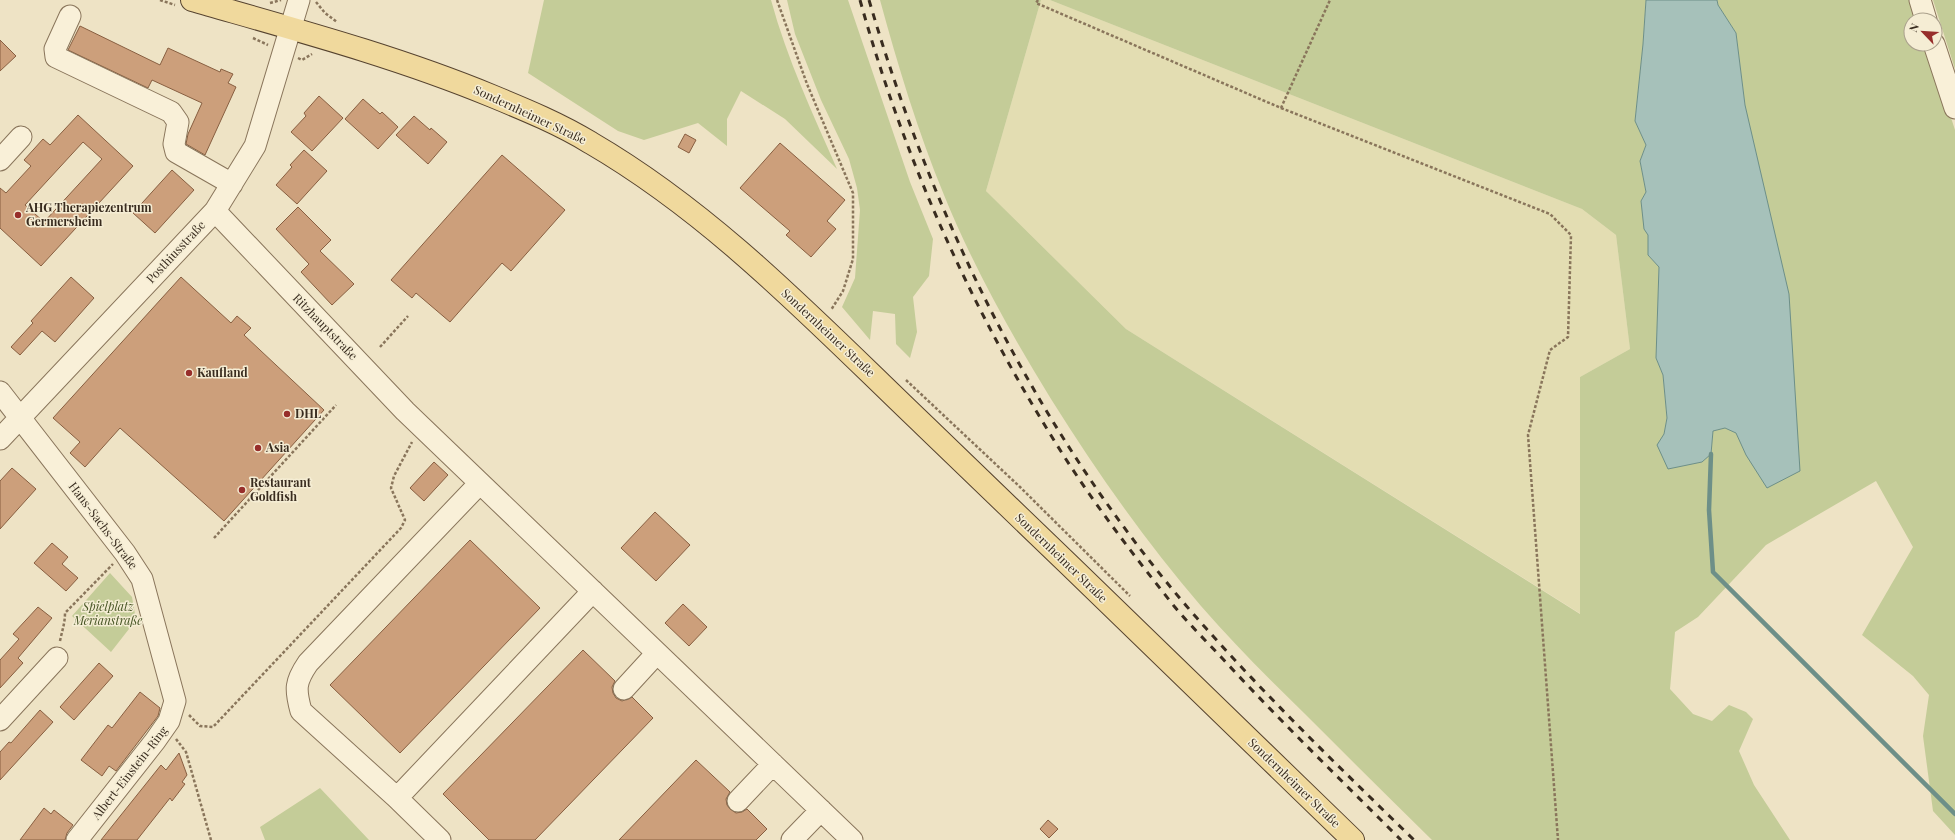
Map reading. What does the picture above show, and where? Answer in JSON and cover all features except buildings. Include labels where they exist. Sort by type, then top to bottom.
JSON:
[{"type":"main road","name":"Sondernheimer Straße","points":[[187,4],[291,28],[452,79],[537,116],[590,142],[678,199],[723,235],[820,325],[1353,840]]},
{"type":"street","name":"Posthiusstraße","points":[[0,439],[215,211],[255,146],[299,0]]},
{"type":"street","points":[[1920,0],[1924,12]]},
{"type":"street","points":[[70,16],[55,49],[56,57],[171,112],[178,122],[174,144],[176,152],[232,184]]},
{"type":"street","points":[[1937,52],[1955,108]]},
{"type":"street","points":[[0,160],[21,137]]},
{"type":"street","name":"Ritzhauptstraße","points":[[215,211],[436,441],[852,840]]},
{"type":"street","name":"Hans-Sachs-Straße","points":[[0,392],[125,553],[142,579],[175,701]]},
{"type":"street","points":[[440,840],[397,798],[301,711],[296,693],[299,676],[308,663],[480,483]]},
{"type":"street","points":[[397,798],[593,591]]},
{"type":"street","points":[[624,690],[657,653]]},
{"type":"street","points":[[0,720],[57,658]]},
{"type":"street","name":"Albert-Einstein-Ring","points":[[77,840],[164,729],[171,716],[175,701]]},
{"type":"street","points":[[738,801],[773,764]]},
{"type":"street","points":[[792,840],[821,810]]},
{"type":"path","points":[[160,0],[187,4]]},
{"type":"path","points":[[777,0],[807,84],[853,193],[853,259],[843,291],[827,314]]},
{"type":"path","points":[[1038,0],[1036,3],[1281,108],[1550,214],[1571,236],[1568,337],[1550,350],[1528,435],[1558,840]]},
{"type":"path","points":[[1281,108],[1330,0]]},
{"type":"path","points":[[249,36],[302,60],[315,54]]},
{"type":"path","points":[[380,347],[408,316]]},
{"type":"path","points":[[214,538],[336,405]]},
{"type":"path","points":[[175,701],[200,726],[213,727],[401,528],[405,520],[391,488],[394,476],[420,425]]},
{"type":"path","points":[[57,658],[63,625],[65,622],[65,613],[125,553]]},
{"type":"path","points":[[164,729],[174,736],[186,752],[211,840]]},
{"type":"shaded area","points":[[1041,0],[1050,0],[1582,209],[1616,235],[1630,349],[1580,377],[1581,614],[1126,329],[986,191]]},
{"type":"green space","points":[[544,0],[771,0],[777,22],[793,65],[837,169],[785,119],[741,91],[727,119],[727,146],[698,123],[644,140],[618,131],[528,73]]},
{"type":"green space","points":[[787,0],[848,0],[910,182],[933,239],[929,276],[913,297],[917,332],[910,358],[896,344],[895,314],[873,311],[870,340],[842,307],[855,278],[860,210],[857,188],[849,159],[821,100],[795,34]]},
{"type":"green space","points":[[880,0],[1041,0],[986,191],[1126,329],[1580,614],[1580,377],[1630,349],[1616,235],[1582,209],[1050,0],[1646,0],[1635,121],[1646,145],[1640,161],[1646,192],[1641,201],[1648,235],[1648,255],[1659,267],[1656,358],[1663,375],[1667,418],[1664,434],[1711,454],[1713,431],[1725,428],[1736,432],[1746,455],[1745,105],[1736,33],[1718,5],[1717,0],[1913,0],[1917,12],[1903,12],[1903,52],[1930,52],[1955,130],[1955,835],[1933,811],[1923,736],[1929,695],[1913,676],[1862,635],[1913,547],[1876,481],[1766,545],[1698,617],[1675,632],[1670,689],[1693,714],[1712,721],[1729,705],[1746,712],[1753,719],[1739,751],[1754,785],[1790,840],[1432,840],[1239,648],[1213,620],[1161,557],[1122,506],[1051,399],[1021,350],[980,274],[944,195],[917,123],[901,74]]},
{"type":"green space","points":[[1933,0],[1955,0],[1955,69],[1943,31],[1943,12],[1937,12]]},
{"type":"green space","name":"Spielplatz Merianstraße","points":[[110,573],[132,597],[136,620],[111,652],[72,616]]},
{"type":"green space","points":[[320,788],[369,840],[265,840],[260,827]]},
{"type":"water","points":[[1646,0],[1717,0],[1718,5],[1736,33],[1745,105],[1789,294],[1800,471],[1767,488],[1746,455],[1736,433],[1725,428],[1713,431],[1711,454],[1702,462],[1668,469],[1657,445],[1664,434],[1667,418],[1663,375],[1656,358],[1659,267],[1648,255],[1648,235],[1644,229],[1641,201],[1646,192],[1640,161],[1646,145],[1635,121]]},
{"type":"waterway","points":[[1711,454],[1709,510],[1713,572],[1955,814]]},
{"type":"railway","points":[[860,0],[877,58],[896,114],[940,225],[992,333],[1021,385],[1080,481],[1110,523],[1180,613],[1266,705],[1401,840]]},
{"type":"railway","points":[[869,0],[895,82],[924,162],[957,241],[994,318],[1035,392],[1080,465],[1130,535],[1183,602],[1210,633],[1296,724],[1414,840]]},
{"type":"place","name":"AHG Therapiezentrum Germersheim","points":[[18,215]]},
{"type":"place","name":"Kaufland","points":[[189,373]]},
{"type":"place","name":"DHL","points":[[287,414]]},
{"type":"place","name":"Asia","points":[[258,448]]},
{"type":"place","name":"Restaurant Goldfish","points":[[242,490]]}]
